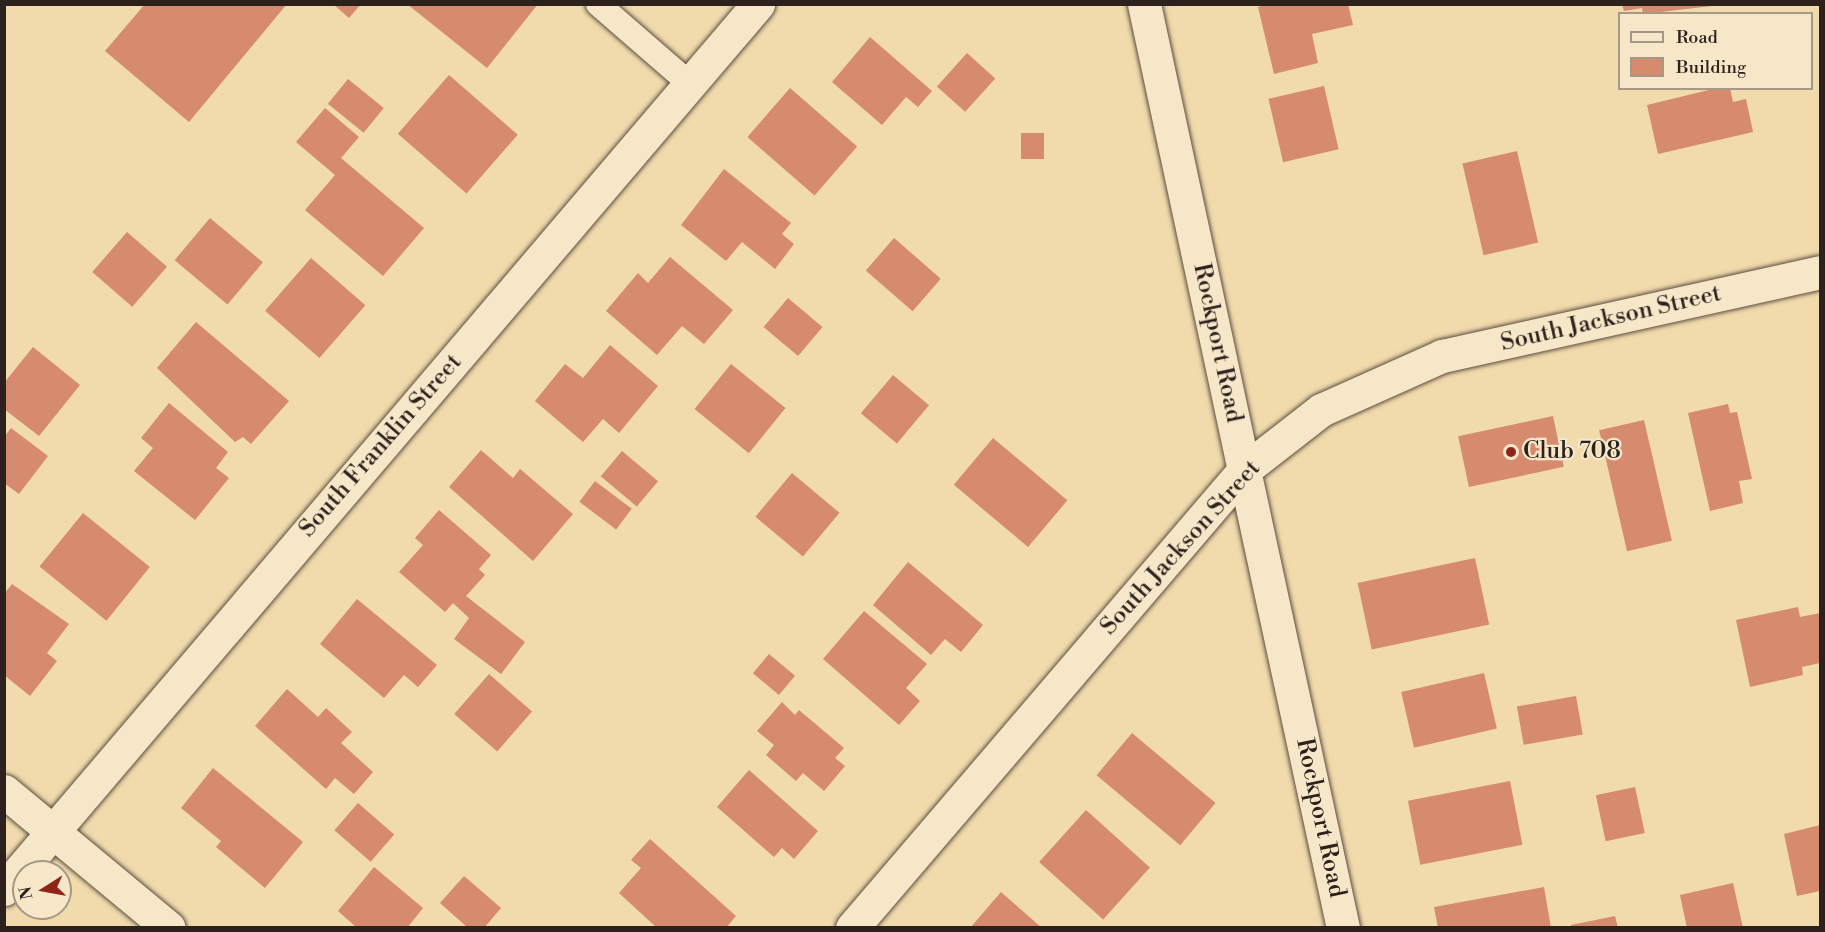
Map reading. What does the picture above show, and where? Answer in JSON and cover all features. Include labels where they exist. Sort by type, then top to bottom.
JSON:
[{"type":"street","name":"South Franklin Street","points":[[4,889],[758,4]]},
{"type":"street","name":"Rockport Road","points":[[1144,4],[1343,927]]},
{"type":"street","name":"South Jackson Street","points":[[852,927],[1244,470],[1321,410],[1442,356],[1821,272]]},
{"type":"street","points":[[4,791],[169,927]]},
{"type":"lane","points":[[598,4],[690,84]]},
{"type":"building","points":[[145,4],[287,4],[189,122],[105,51]]},
{"type":"building","points":[[333,4],[361,4],[349,18]]},
{"type":"building","points":[[407,4],[538,4],[487,68]]},
{"type":"building","points":[[1269,4],[1348,4],[1353,25],[1312,34],[1318,63],[1274,74],[1258,7]]},
{"type":"building","points":[[1622,5],[1712,6],[1660,12],[1643,12],[1642,8],[1624,11]]},
{"type":"building","points":[[870,37],[932,91],[918,107],[906,97],[882,125],[832,82]]},
{"type":"building","points":[[967,53],[995,78],[965,112],[937,86]]},
{"type":"building","points":[[449,75],[518,135],[467,194],[398,134]]},
{"type":"building","points":[[348,79],[384,108],[364,133],[328,104]]},
{"type":"building","points":[[1324,86],[1339,149],[1283,162],[1268,99]]},
{"type":"building","points":[[790,88],[857,146],[815,195],[747,137]]},
{"type":"building","points":[[1709,90],[1730,90],[1733,102],[1746,99],[1753,132],[1658,154],[1647,105]]},
{"type":"building","points":[[325,108],[359,137],[341,158],[424,228],[383,276],[305,210],[335,175],[296,142]]},
{"type":"building","points":[[1021,133],[1044,133],[1044,159],[1021,159]]},
{"type":"building","points":[[1517,151],[1538,243],[1484,255],[1462,164]]},
{"type":"building","points":[[724,169],[791,223],[782,234],[794,244],[775,269],[742,242],[726,261],[681,225]]},
{"type":"building","points":[[210,218],[263,262],[228,304],[175,260]]},
{"type":"building","points":[[127,232],[167,267],[132,307],[92,272]]},
{"type":"building","points":[[894,238],[941,279],[913,311],[866,270]]},
{"type":"building","points":[[670,257],[733,310],[704,344],[682,326],[657,355],[606,311],[638,273],[648,283]]},
{"type":"building","points":[[311,258],[365,305],[319,358],[265,311]]},
{"type":"building","points":[[788,298],[822,327],[798,356],[764,327]]},
{"type":"building","points":[[196,322],[289,401],[251,444],[243,437],[235,442],[157,368]]},
{"type":"building","points":[[610,345],[658,386],[619,433],[603,419],[583,442],[535,401],[565,364],[583,378]]},
{"type":"building","points":[[33,347],[80,385],[39,436],[4,409],[4,383]]},
{"type":"building","points":[[731,364],[785,408],[749,453],[694,409]]},
{"type":"building","points":[[893,375],[929,405],[897,444],[861,413]]},
{"type":"building","points":[[169,403],[228,452],[216,468],[229,478],[195,520],[134,471],[153,448],[141,438]]},
{"type":"building","points":[[1728,404],[1730,413],[1737,412],[1752,479],[1739,481],[1743,503],[1710,511],[1688,413]]},
{"type":"building","name":"Club 708","points":[[1553,416],[1564,467],[1469,487],[1458,436]]},
{"type":"building","points":[[1644,420],[1672,541],[1627,551],[1599,430]]},
{"type":"building","points":[[11,428],[48,456],[19,494],[4,483],[4,437]]},
{"type":"building","points":[[993,438],[1067,500],[1028,547],[954,485]]},
{"type":"building","points":[[481,450],[513,478],[520,469],[573,514],[533,561],[449,487]]},
{"type":"building","points":[[622,451],[658,481],[637,506],[601,476]]},
{"type":"building","points":[[792,473],[839,513],[803,557],[755,517]]},
{"type":"building","points":[[595,481],[632,509],[616,529],[579,502]]},
{"type":"building","points":[[439,510],[491,555],[479,569],[485,575],[466,596],[525,642],[501,674],[454,639],[469,618],[453,603],[445,612],[399,572],[423,545],[415,538]]},
{"type":"building","points":[[83,513],[150,567],[106,621],[40,567]]},
{"type":"building","points":[[1475,558],[1489,625],[1372,649],[1358,583]]},
{"type":"building","points":[[908,562],[983,625],[961,652],[945,639],[931,655],[873,605]]},
{"type":"building","points":[[12,584],[69,624],[47,653],[57,661],[30,696],[4,675],[4,594]]},
{"type":"building","points":[[357,599],[437,665],[418,687],[404,675],[384,698],[320,644]]},
{"type":"building","points":[[1798,607],[1800,617],[1820,613],[1820,663],[1802,667],[1803,675],[1750,687],[1736,620]]},
{"type":"building","points":[[864,611],[927,664],[906,688],[920,701],[899,725],[823,659]]},
{"type":"building","points":[[769,654],[795,676],[779,695],[753,673]]},
{"type":"building","points":[[1484,673],[1497,729],[1414,748],[1401,692]]},
{"type":"building","points":[[489,674],[532,711],[497,751],[454,714]]},
{"type":"building","points":[[287,689],[318,717],[326,708],[352,732],[341,743],[373,772],[354,794],[335,778],[326,789],[255,726]]},
{"type":"building","points":[[1576,696],[1583,734],[1524,745],[1517,706]]},
{"type":"building","points":[[782,702],[795,715],[799,710],[844,748],[835,758],[845,766],[824,791],[803,773],[796,781],[766,755],[774,745],[757,731]]},
{"type":"building","points":[[1132,733],[1215,803],[1180,845],[1097,775]]},
{"type":"building","points":[[213,768],[303,842],[265,888],[216,847],[221,841],[181,808]]},
{"type":"building","points":[[749,770],[818,831],[794,859],[782,848],[774,857],[717,807]]},
{"type":"building","points":[[1510,781],[1522,845],[1420,865],[1408,801]]},
{"type":"building","points":[[1635,787],[1645,833],[1606,841],[1596,795]]},
{"type":"building","points":[[358,803],[394,834],[371,862],[334,830]]},
{"type":"building","points":[[1086,810],[1150,868],[1103,920],[1039,862]]},
{"type":"building","points":[[1820,825],[1820,891],[1797,896],[1784,834]]},
{"type":"building","points":[[650,839],[736,916],[726,928],[657,928],[619,893],[641,868],[631,860]]},
{"type":"building","points":[[374,867],[423,908],[407,928],[357,928],[338,911]]},
{"type":"building","points":[[464,876],[501,908],[484,928],[468,928],[440,903]]},
{"type":"building","points":[[1733,883],[1743,928],[1687,928],[1680,895]]},
{"type":"building","points":[[1544,887],[1551,928],[1438,928],[1434,907]]},
{"type":"building","points":[[1001,892],[1042,928],[970,928]]},
{"type":"building","points":[[1615,916],[1618,928],[1571,928],[1571,925]]},
{"type":"place","name":"Club 708","points":[[1511,452]]}]
